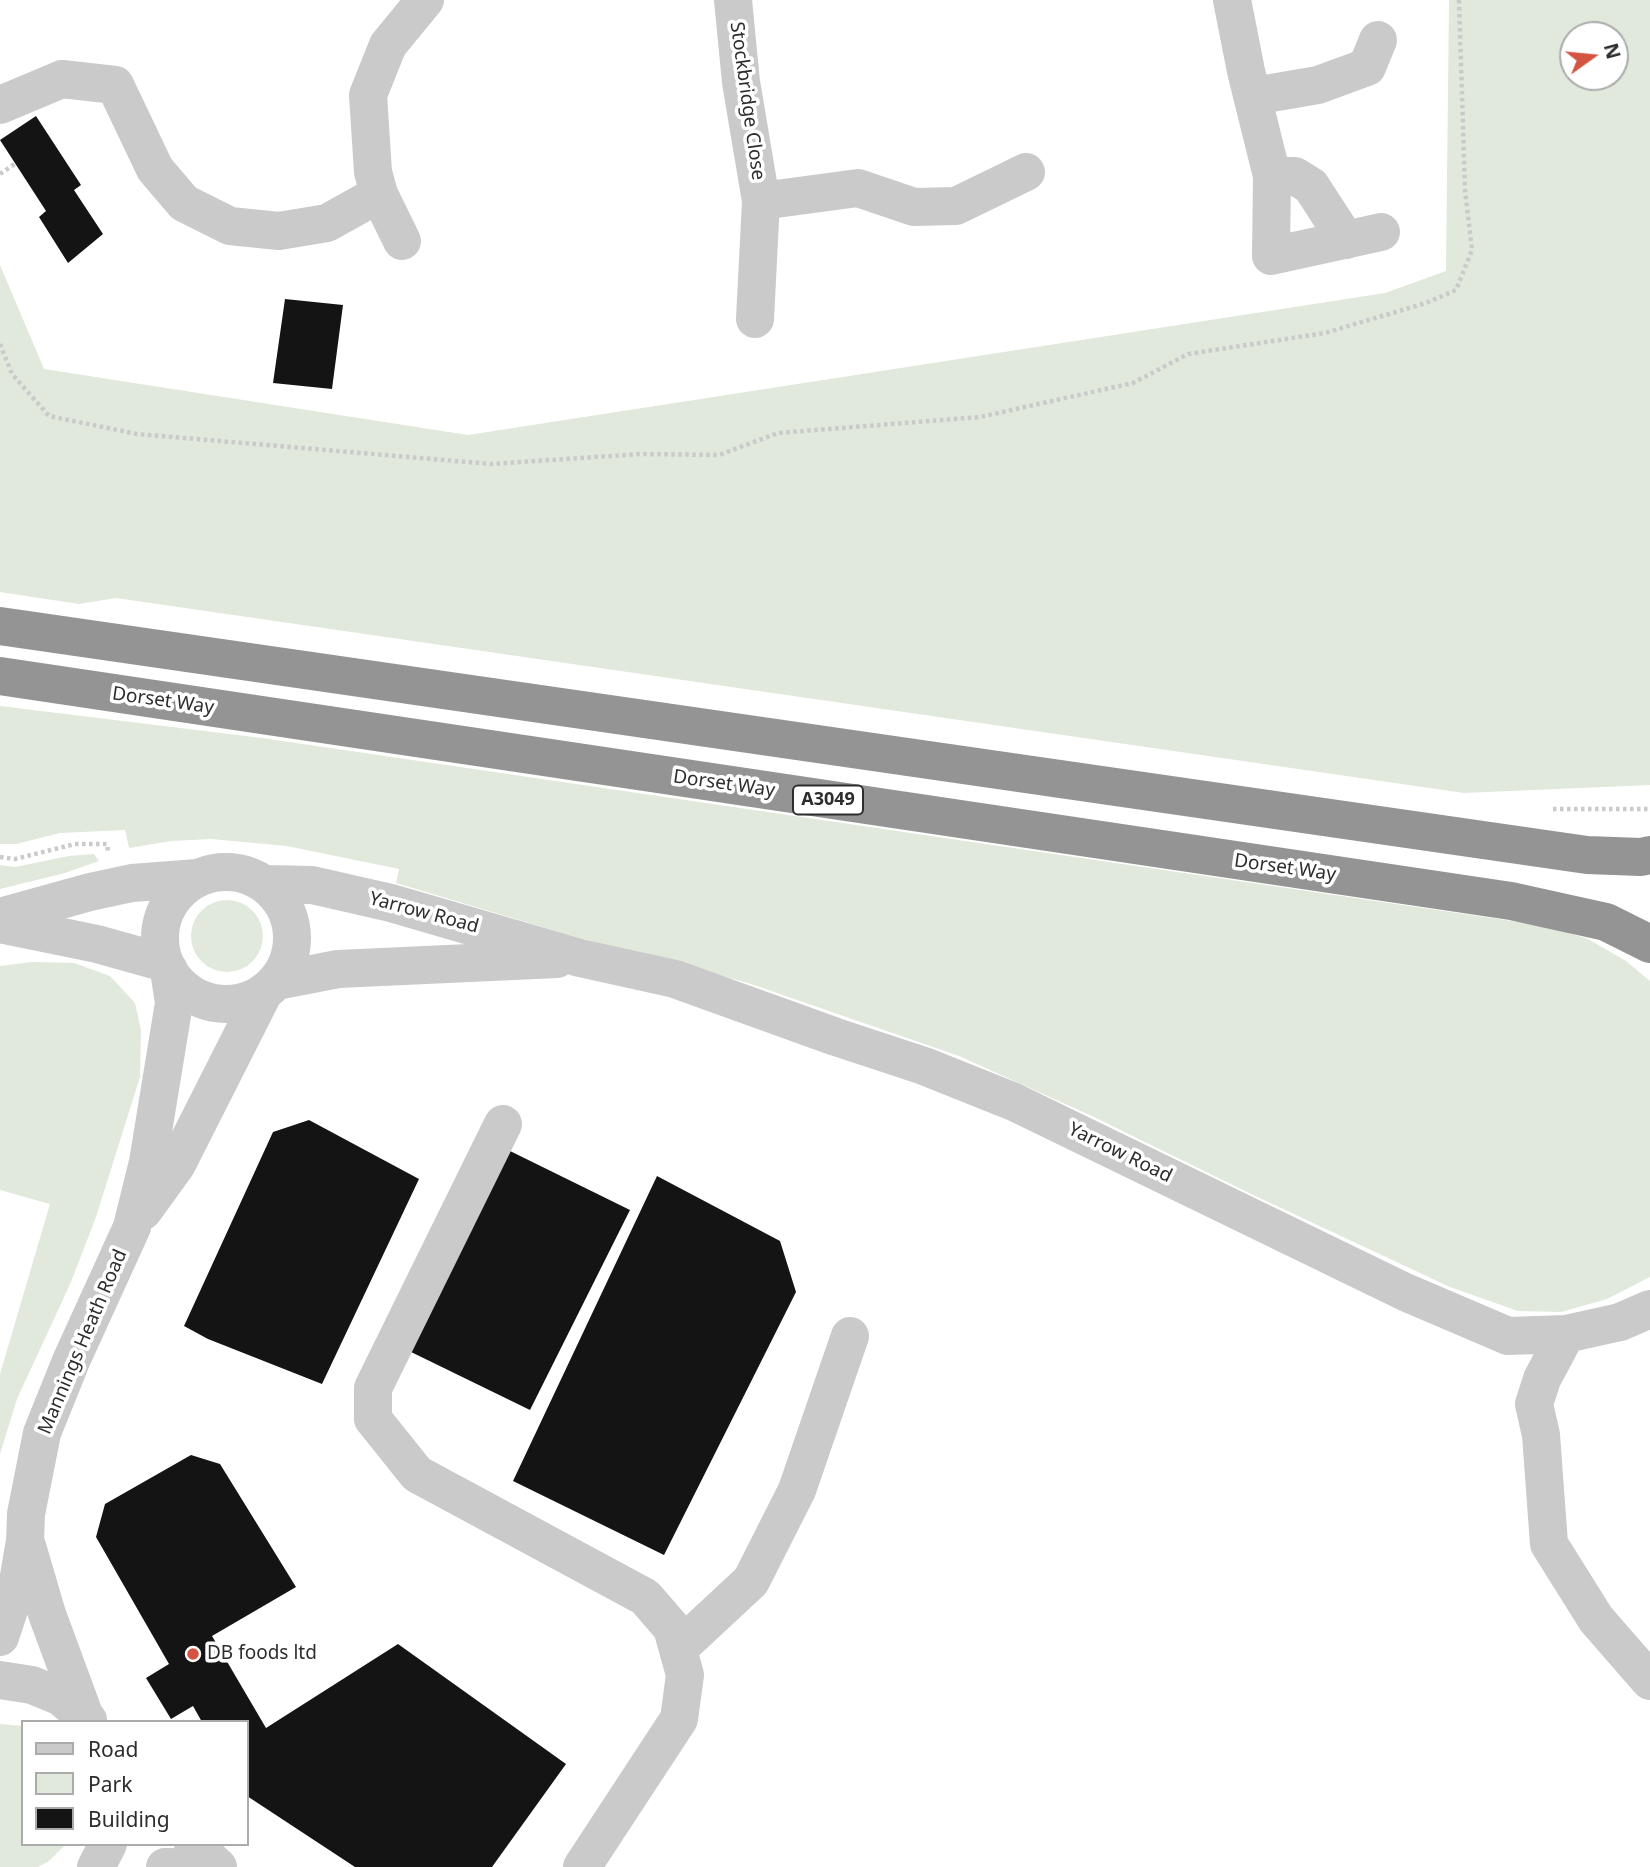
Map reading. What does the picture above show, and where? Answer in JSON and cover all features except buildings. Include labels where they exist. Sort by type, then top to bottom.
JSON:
[{"type":"highway","points":[[0,626],[1587,855],[1642,858],[1650,855]]},
{"type":"highway","name":"Dorset Way","points":[[0,676],[1511,901],[1606,922],[1650,944]]},
{"type":"street","points":[[402,241],[379,194],[373,172],[369,94],[388,45],[425,0]]},
{"type":"street","name":"Stockbridge Close","points":[[733,0],[741,82],[761,201],[755,319]]},
{"type":"street","points":[[1232,0],[1272,176],[1271,256],[1363,236],[1311,186],[1295,176],[1272,176]]},
{"type":"street","points":[[1258,114],[1318,85],[1367,67],[1378,40]]},
{"type":"street","points":[[0,105],[62,79],[115,85],[155,169],[184,203],[230,226],[279,231],[327,223],[379,194]]},
{"type":"street","name":"Stockbridge Close","points":[[761,201],[858,188],[914,207],[956,206],[1026,173]]},
{"type":"street","points":[[0,918],[132,883],[198,878],[215,873],[233,872],[250,876],[265,884],[280,900],[290,919],[292,941],[288,963],[270,987],[248,1000],[229,1004],[194,996],[180,985],[167,966],[160,943],[162,923],[169,904],[182,889],[198,878]]},
{"type":"street","name":"Yarrow Road","points":[[265,884],[312,885],[391,903],[580,958],[675,979],[924,1066],[1014,1102],[1405,1292],[1508,1336],[1566,1334],[1620,1322],[1650,1309]]},
{"type":"street","points":[[0,924],[97,944],[167,966]]},
{"type":"street","name":"Yarrow Road","points":[[270,987],[338,969],[580,958]]},
{"type":"street","name":"Mannings Heath Road","points":[[0,1637],[18,1582],[25,1541],[26,1514],[42,1433],[132,1227],[148,1162],[174,1003],[167,966]]},
{"type":"street","name":"Mannings Heath Road","points":[[132,1227],[177,1164],[226,1064],[270,987]]},
{"type":"street","points":[[503,1124],[373,1388],[373,1419],[417,1474],[645,1597],[672,1628],[685,1675],[679,1719],[582,1867]]},
{"type":"street","points":[[1566,1334],[1542,1379],[1534,1404],[1541,1435],[1549,1544],[1596,1619],[1650,1681]]},
{"type":"street","points":[[678,1649],[751,1581],[797,1490],[850,1336]]},
{"type":"street","name":"Mannings Heath Road","points":[[25,1541],[47,1614],[87,1719]]},
{"type":"street","points":[[0,1680],[32,1685],[61,1697],[87,1719]]},
{"type":"street","points":[[106,1846],[96,1867],[114,1867]]},
{"type":"street","points":[[195,1846],[218,1867]]},
{"type":"street","points":[[165,1867],[171,1867]]},
{"type":"path","points":[[0,344],[12,374],[49,416],[137,434],[491,464],[639,454],[719,455],[778,433],[980,417],[1133,383],[1188,354],[1325,333],[1426,303],[1456,290],[1472,250],[1465,190],[1459,0]]},
{"type":"path","points":[[0,174],[16,163]]},
{"type":"path","points":[[0,857],[15,859],[75,844],[107,844],[116,886]]},
{"type":"green space","points":[[1449,0],[1650,0],[1650,785],[1464,793],[116,598],[79,604],[0,592],[0,265],[44,369],[468,435],[1385,293],[1446,271]]},
{"type":"green space","points":[[0,706],[262,738],[1546,926],[1588,939],[1626,961],[1650,981],[1650,1277],[1607,1299],[1561,1312],[1518,1311],[1450,1287],[1094,1117],[959,1056],[748,983],[569,935],[396,883],[399,869],[287,846],[211,839],[171,841],[129,848],[125,830],[60,833],[16,844],[0,844]]},
{"type":"green space","points":[[94,854],[99,861],[65,873],[0,889],[0,865],[15,867]]},
{"type":"green space","points":[[220,900],[234,900],[253,910],[263,929],[263,943],[253,962],[234,972],[220,972],[201,962],[191,943],[191,929],[201,910]]},
{"type":"green space","points":[[32,962],[74,963],[110,976],[135,1003],[141,1030],[140,1077],[96,1217],[71,1282],[17,1399],[0,1454],[0,1374],[50,1204],[0,1190],[0,966]]},
{"type":"green space","points":[[0,1724],[21,1726],[21,1846],[64,1846],[49,1861],[38,1867],[0,1867]]},
{"type":"place","name":"DB foods ltd","points":[[193,1654]]}]
